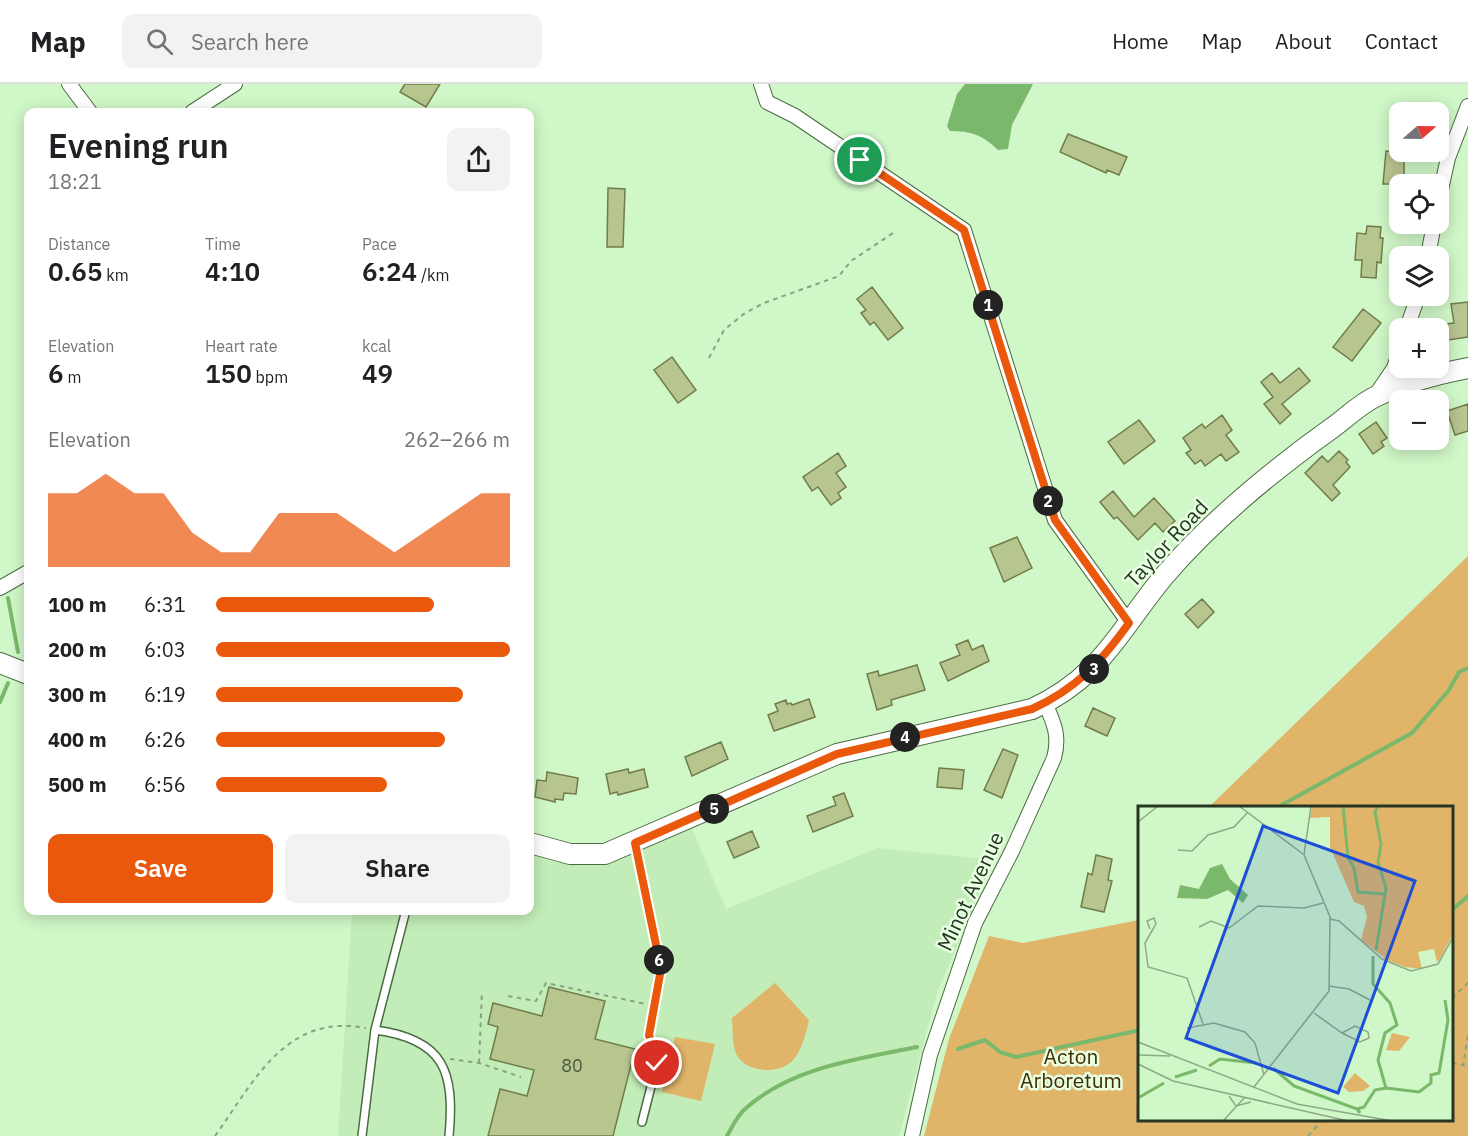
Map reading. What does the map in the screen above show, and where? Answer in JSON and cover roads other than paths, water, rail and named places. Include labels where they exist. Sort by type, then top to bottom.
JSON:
[{"type":"street","points":[[69,84],[87,108]]},
{"type":"street","points":[[198,108],[235,84]]},
{"type":"street","points":[[761,84],[767,102],[795,116],[964,230],[1055,520],[1129,623]]},
{"type":"street","points":[[1444,174],[1448,158],[1468,106]]},
{"type":"street","name":"Taylor Road","points":[[534,844],[552,851],[587,856],[605,854],[837,754],[1032,709],[1057,698],[1091,671],[1166,574],[1214,523],[1279,468],[1375,397],[1418,380],[1468,368]]},
{"type":"street","points":[[1375,397],[1389,376]]},
{"type":"street","points":[[0,588],[24,574]]},
{"type":"street","points":[[0,663],[24,672]]},
{"type":"street","name":"Minot Avenue","points":[[912,1136],[930,1055],[975,923],[1012,851],[1054,758],[1058,742],[1056,727],[1045,703]]},
{"type":"lane","points":[[635,843],[661,969],[649,1035],[657,1063],[642,1122]]},
{"type":"lane","points":[[363,1136],[375,1030],[405,915]]},
{"type":"lane","points":[[375,1030],[408,1035],[438,1058],[447,1073],[450,1090],[449,1136]]},
{"type":"waterway","points":[[8,598],[18,652]]},
{"type":"waterway","points":[[1280,806],[1412,733],[1449,690],[1459,672],[1468,668]]},
{"type":"waterway","points":[[0,702],[8,683]]},
{"type":"waterway","points":[[1453,909],[1468,896]]},
{"type":"waterway","points":[[958,1049],[985,1040],[1000,1052],[1016,1057],[1138,1030]]},
{"type":"waterway","points":[[727,1136],[745,1109],[783,1083],[826,1067],[917,1047]]},
{"type":"park label","name":"Acton Arboretum","points":[[1071,1068]]}]
